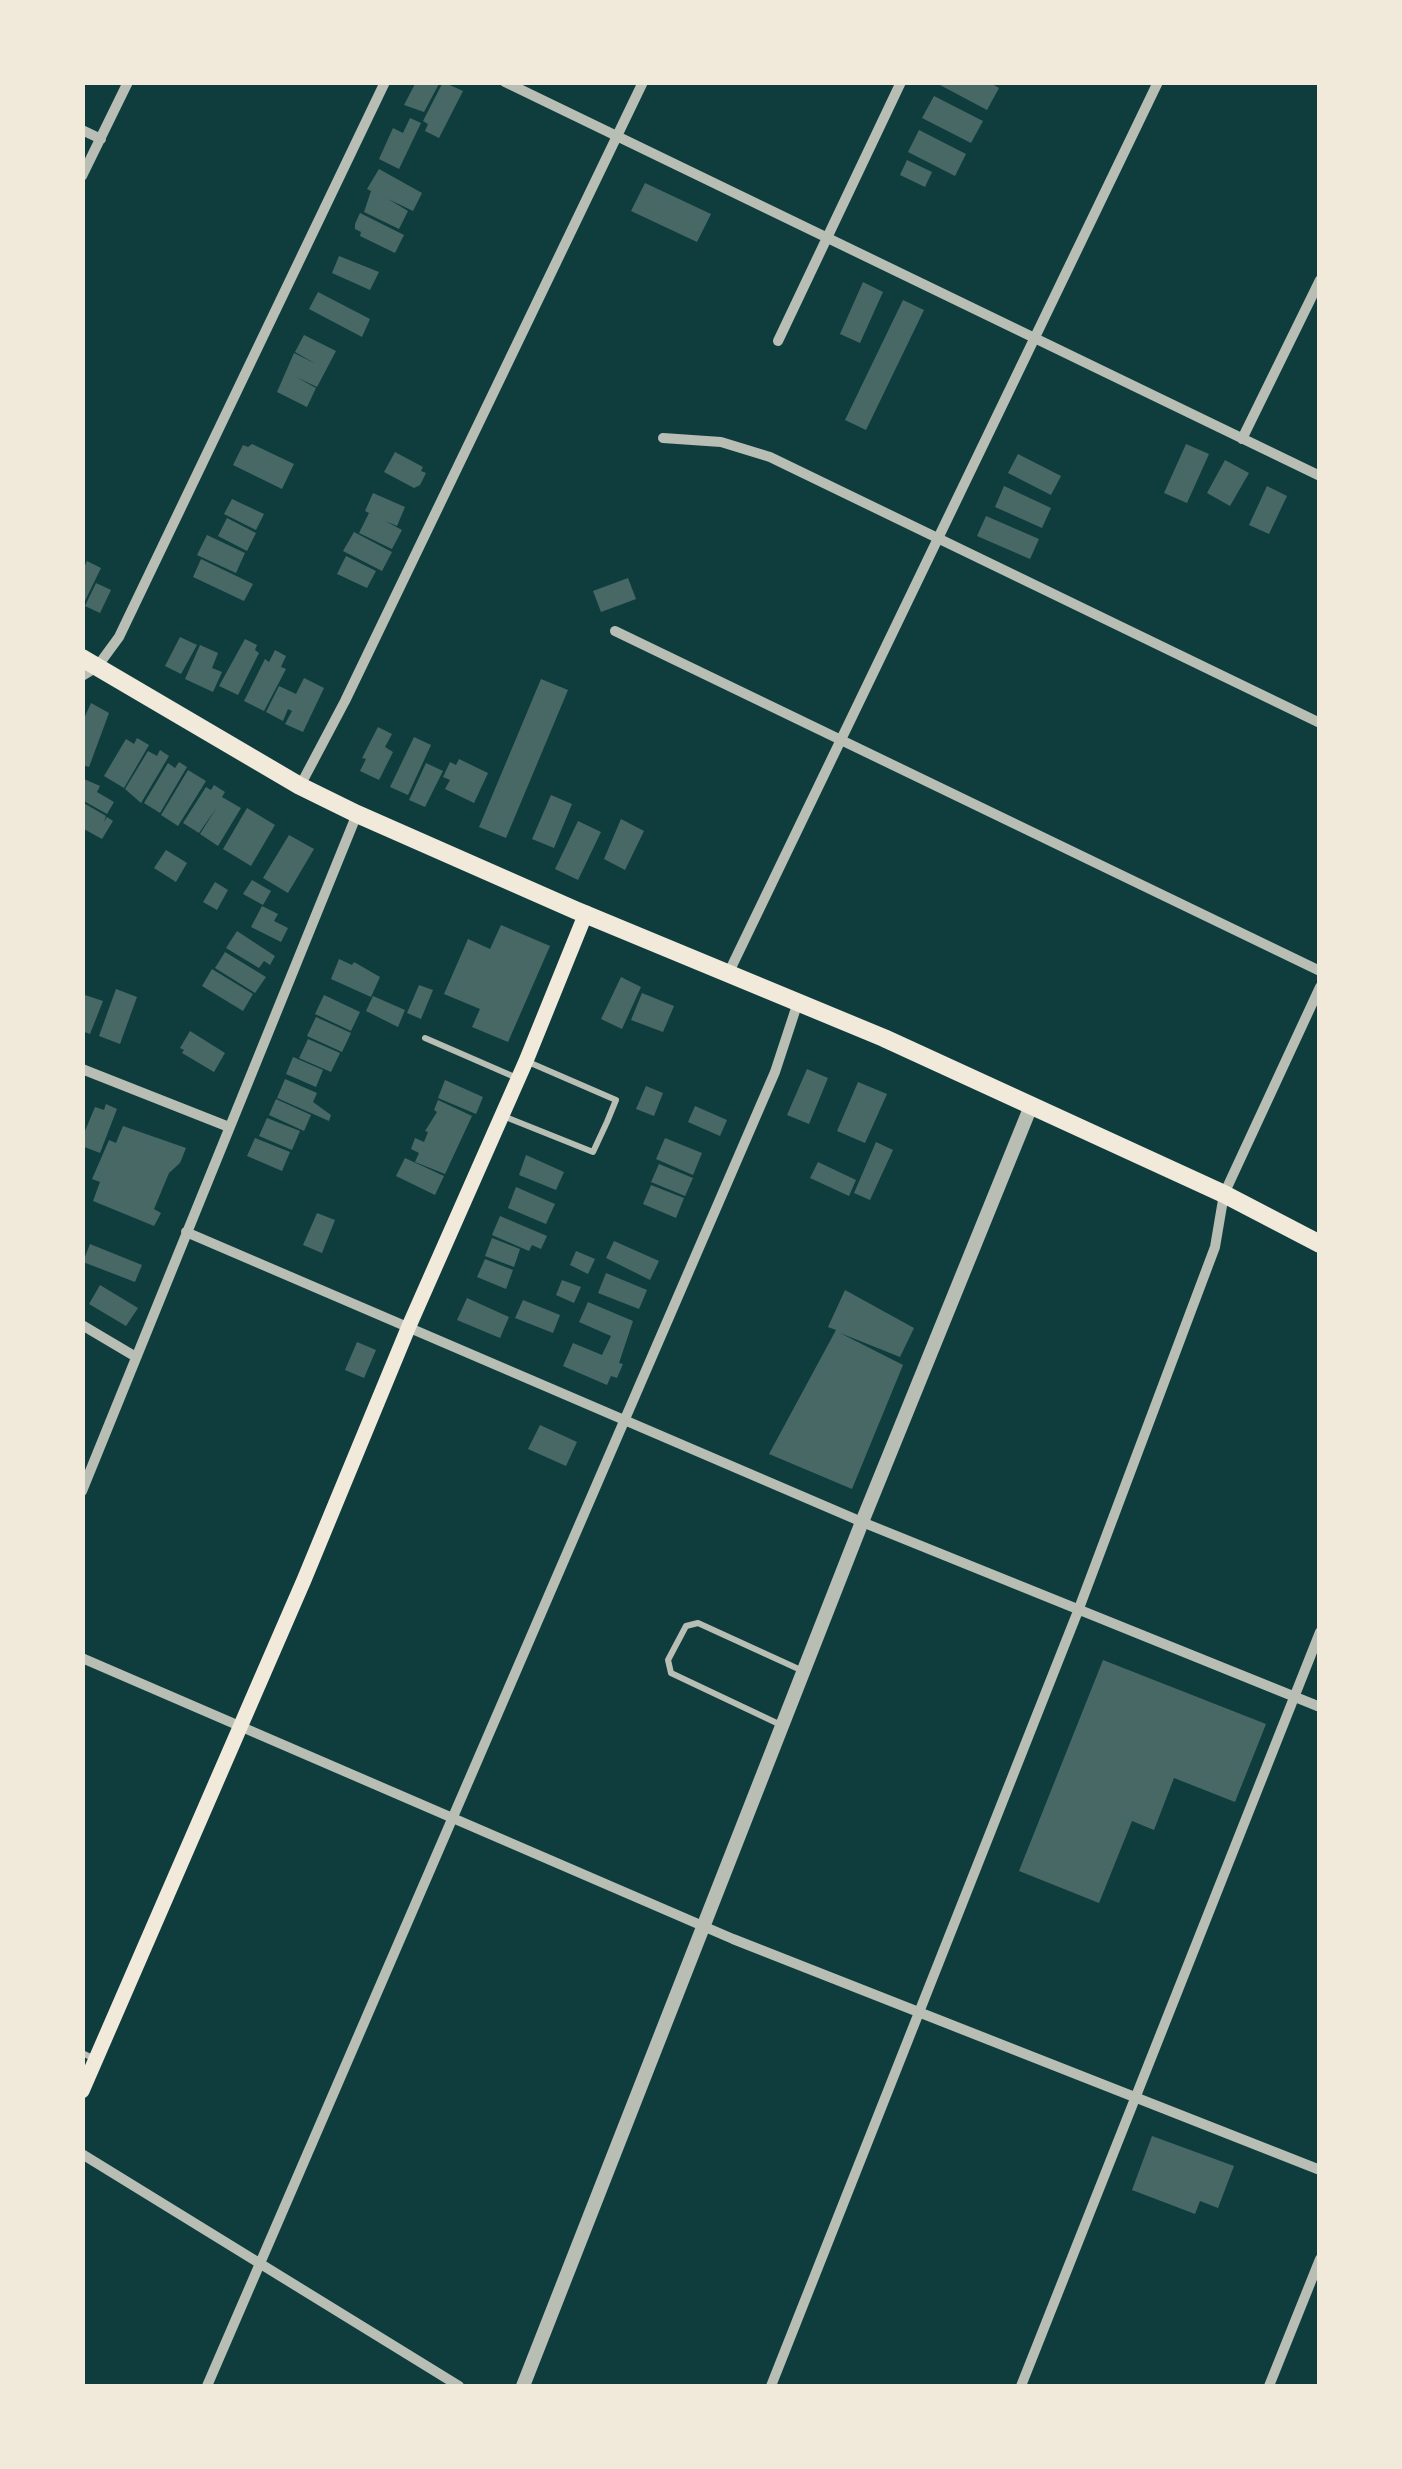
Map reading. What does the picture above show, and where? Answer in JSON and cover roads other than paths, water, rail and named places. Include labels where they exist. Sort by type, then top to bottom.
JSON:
[{"type":"main road","points":[[88,667],[357,814],[799,1001],[1224,1194],[1320,1244]]},
{"type":"main road","points":[[82,2091],[89,2057],[304,1580],[586,914]]},
{"type":"street","points":[[82,176],[128,82]]},
{"type":"street","points":[[88,667],[119,637],[384,82]]},
{"type":"street","points":[[504,82],[1320,476]]},
{"type":"street","points":[[300,786],[345,701],[642,82]]},
{"type":"street","points":[[778,341],[901,82]]},
{"type":"street","points":[[728,974],[1158,82]]},
{"type":"street","points":[[82,130],[100,139]]},
{"type":"street","points":[[1242,439],[1320,280]]},
{"type":"street","points":[[663,438],[721,442],[770,457],[1320,722]]},
{"type":"street","points":[[615,631],[1320,971]]},
{"type":"street","points":[[82,1491],[357,814]]},
{"type":"street","points":[[771,2386],[1078,1611],[1215,1247],[1224,1194],[1320,987]]},
{"type":"street","points":[[207,2386],[774,1072],[799,1001]]},
{"type":"street","points":[[82,1069],[228,1127]]},
{"type":"street","points":[[524,2386],[862,1522],[1031,1106]]},
{"type":"street","points":[[186,1232],[862,1522],[1320,1707]]},
{"type":"street","points":[[82,1325],[136,1357]]},
{"type":"street","points":[[1021,2386],[1320,1632]]},
{"type":"street","points":[[82,1658],[703,1926],[1320,2170]]},
{"type":"street","points":[[82,2154],[458,2386]]},
{"type":"street","points":[[1270,2386],[1320,2259]]},
{"type":"lane","points":[[425,1038],[518,1079]]},
{"type":"lane","points":[[502,1116],[593,1152],[607,1122],[616,1100],[526,1062]]},
{"type":"lane","points":[[784,1726],[671,1673],[668,1660],[686,1626],[698,1624],[804,1672]]}]
